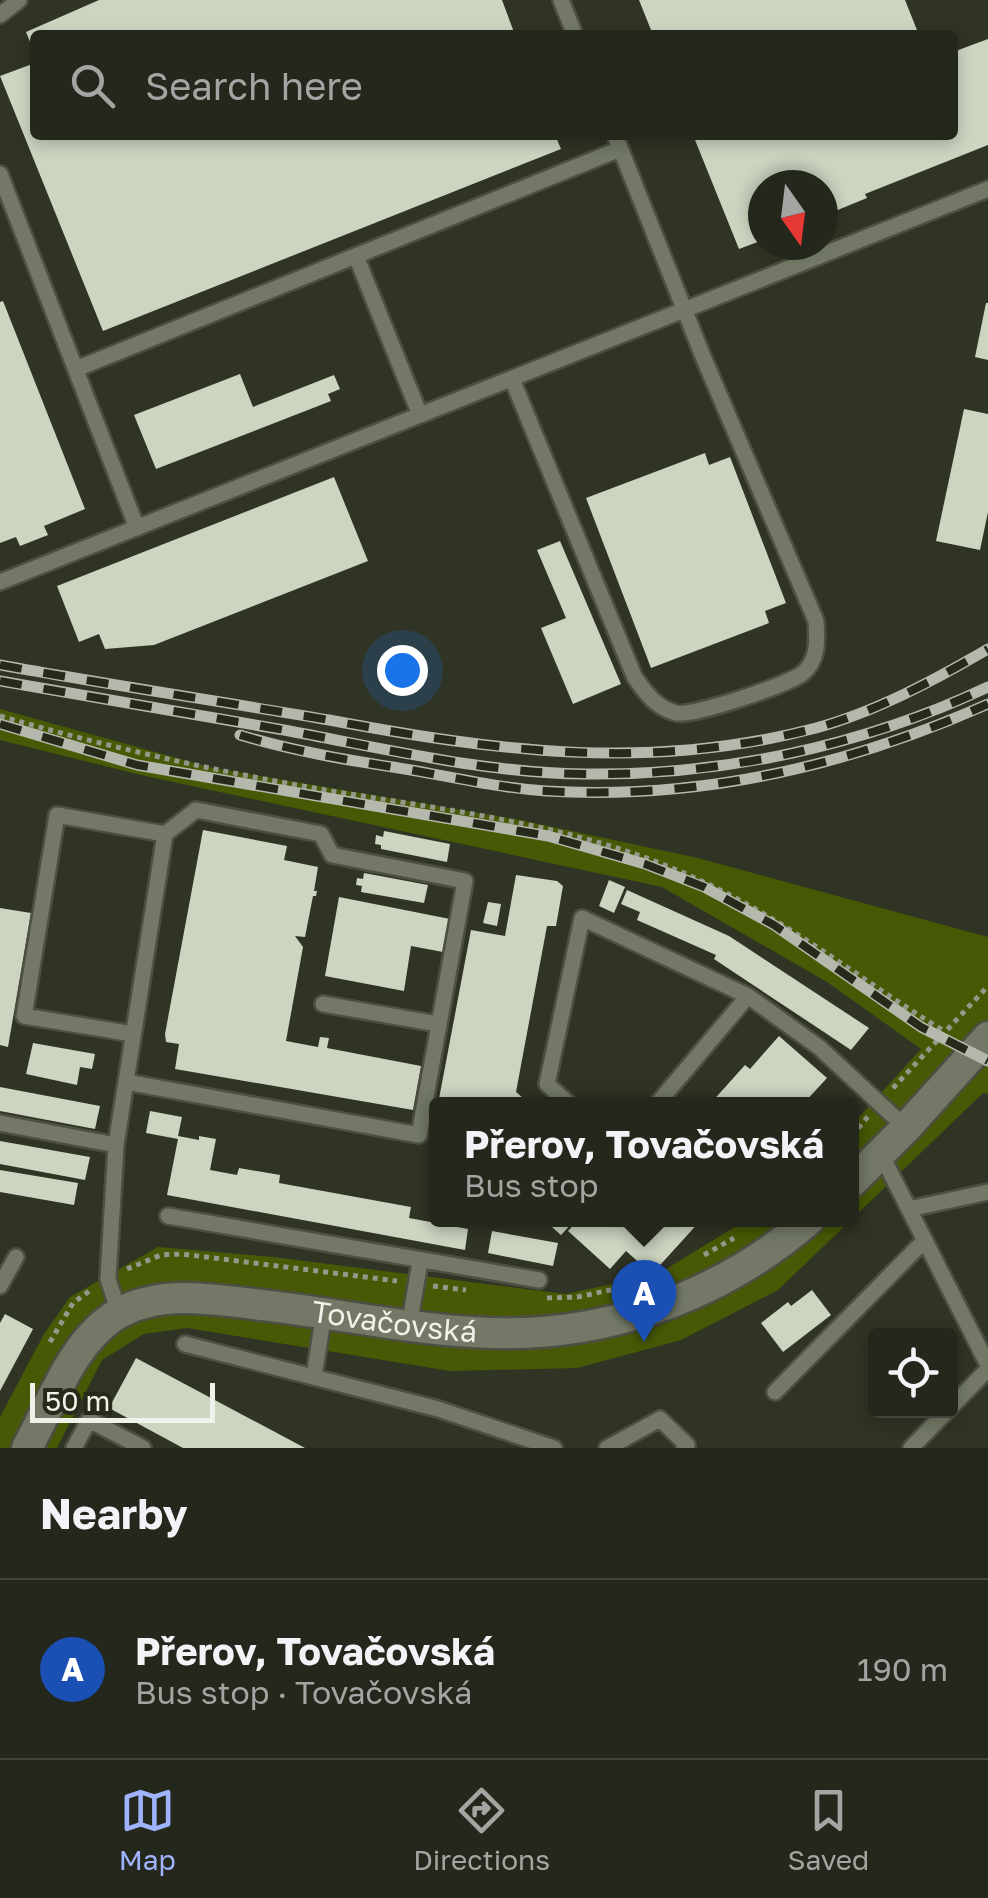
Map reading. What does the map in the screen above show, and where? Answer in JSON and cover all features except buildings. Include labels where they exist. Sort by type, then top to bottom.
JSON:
[{"type":"main road","points":[[859,1175],[988,1037]]},
{"type":"main road","name":"Tovačovská","points":[[27,1448],[83,1346],[119,1313],[153,1300],[180,1298],[501,1334],[594,1326],[676,1302],[718,1283],[800,1227]]},
{"type":"lane","points":[[0,16],[20,0]]},
{"type":"lane","points":[[561,0],[573,30]]},
{"type":"lane","points":[[76,369],[356,256],[618,142],[684,310],[816,621],[817,650],[803,673],[708,710],[680,714],[654,704],[635,678],[512,378]]},
{"type":"lane","points":[[0,174],[137,528]]},
{"type":"lane","points":[[0,582],[988,189]]},
{"type":"lane","points":[[356,256],[420,415]]},
{"type":"lane","points":[[119,1313],[108,1279],[116,1146],[133,1034],[165,834],[196,810],[321,834],[332,855],[465,881],[420,1135],[126,1082]]},
{"type":"lane","points":[[133,1034],[24,1016],[57,816],[165,834]]},
{"type":"lane","points":[[561,1097],[547,1084],[582,918],[748,996],[820,1048],[906,1128]]},
{"type":"lane","points":[[663,1097],[748,996]]},
{"type":"lane","points":[[323,1004],[438,1024]]},
{"type":"lane","points":[[0,1123],[116,1146]]},
{"type":"lane","points":[[881,1154],[988,1367],[958,1399]]},
{"type":"lane","points":[[909,1209],[988,1192]]},
{"type":"lane","points":[[168,1216],[538,1280]]},
{"type":"lane","points":[[776,1392],[925,1240]]},
{"type":"lane","points":[[0,1286],[16,1258]]},
{"type":"lane","points":[[409,1326],[420,1262]]},
{"type":"lane","points":[[314,1376],[324,1313]]},
{"type":"lane","points":[[185,1344],[438,1409],[554,1448]]},
{"type":"lane","points":[[911,1448],[940,1418]]},
{"type":"lane","points":[[74,1448],[89,1420],[143,1448]]},
{"type":"lane","points":[[607,1448],[660,1420],[687,1444],[684,1448]]},
{"type":"path","points":[[0,716],[120,750],[499,820],[578,837],[645,858],[760,909],[944,1032]]},
{"type":"path","points":[[859,1128],[988,986]]},
{"type":"green space","points":[[0,709],[213,768],[520,820],[698,858],[988,937],[988,1094],[983,1093],[859,1212],[859,1117],[921,1049],[827,982],[662,887],[141,775],[0,740]]},
{"type":"green space","points":[[735,1227],[844,1227],[778,1290],[681,1340],[577,1368],[450,1371],[187,1328],[144,1334],[102,1360],[57,1448],[0,1448],[0,1417],[44,1334],[70,1297],[158,1247],[273,1257],[566,1294],[658,1274]]},
{"type":"railway","points":[[0,665],[452,741],[632,753],[754,742],[816,728],[904,694],[988,649]]},
{"type":"railway","points":[[0,681],[471,764],[584,774],[688,770],[791,753],[892,726],[988,687]]},
{"type":"railway","points":[[240,735],[325,756],[495,785],[546,791],[660,790],[717,784],[827,761],[882,745],[988,704]]},
{"type":"railway","points":[[0,724],[137,765],[548,836],[645,864],[704,887],[774,925],[921,1027],[988,1061]]},
{"type":"place","name":"Přerov, Tovačovská","points":[[644,1342]]}]
